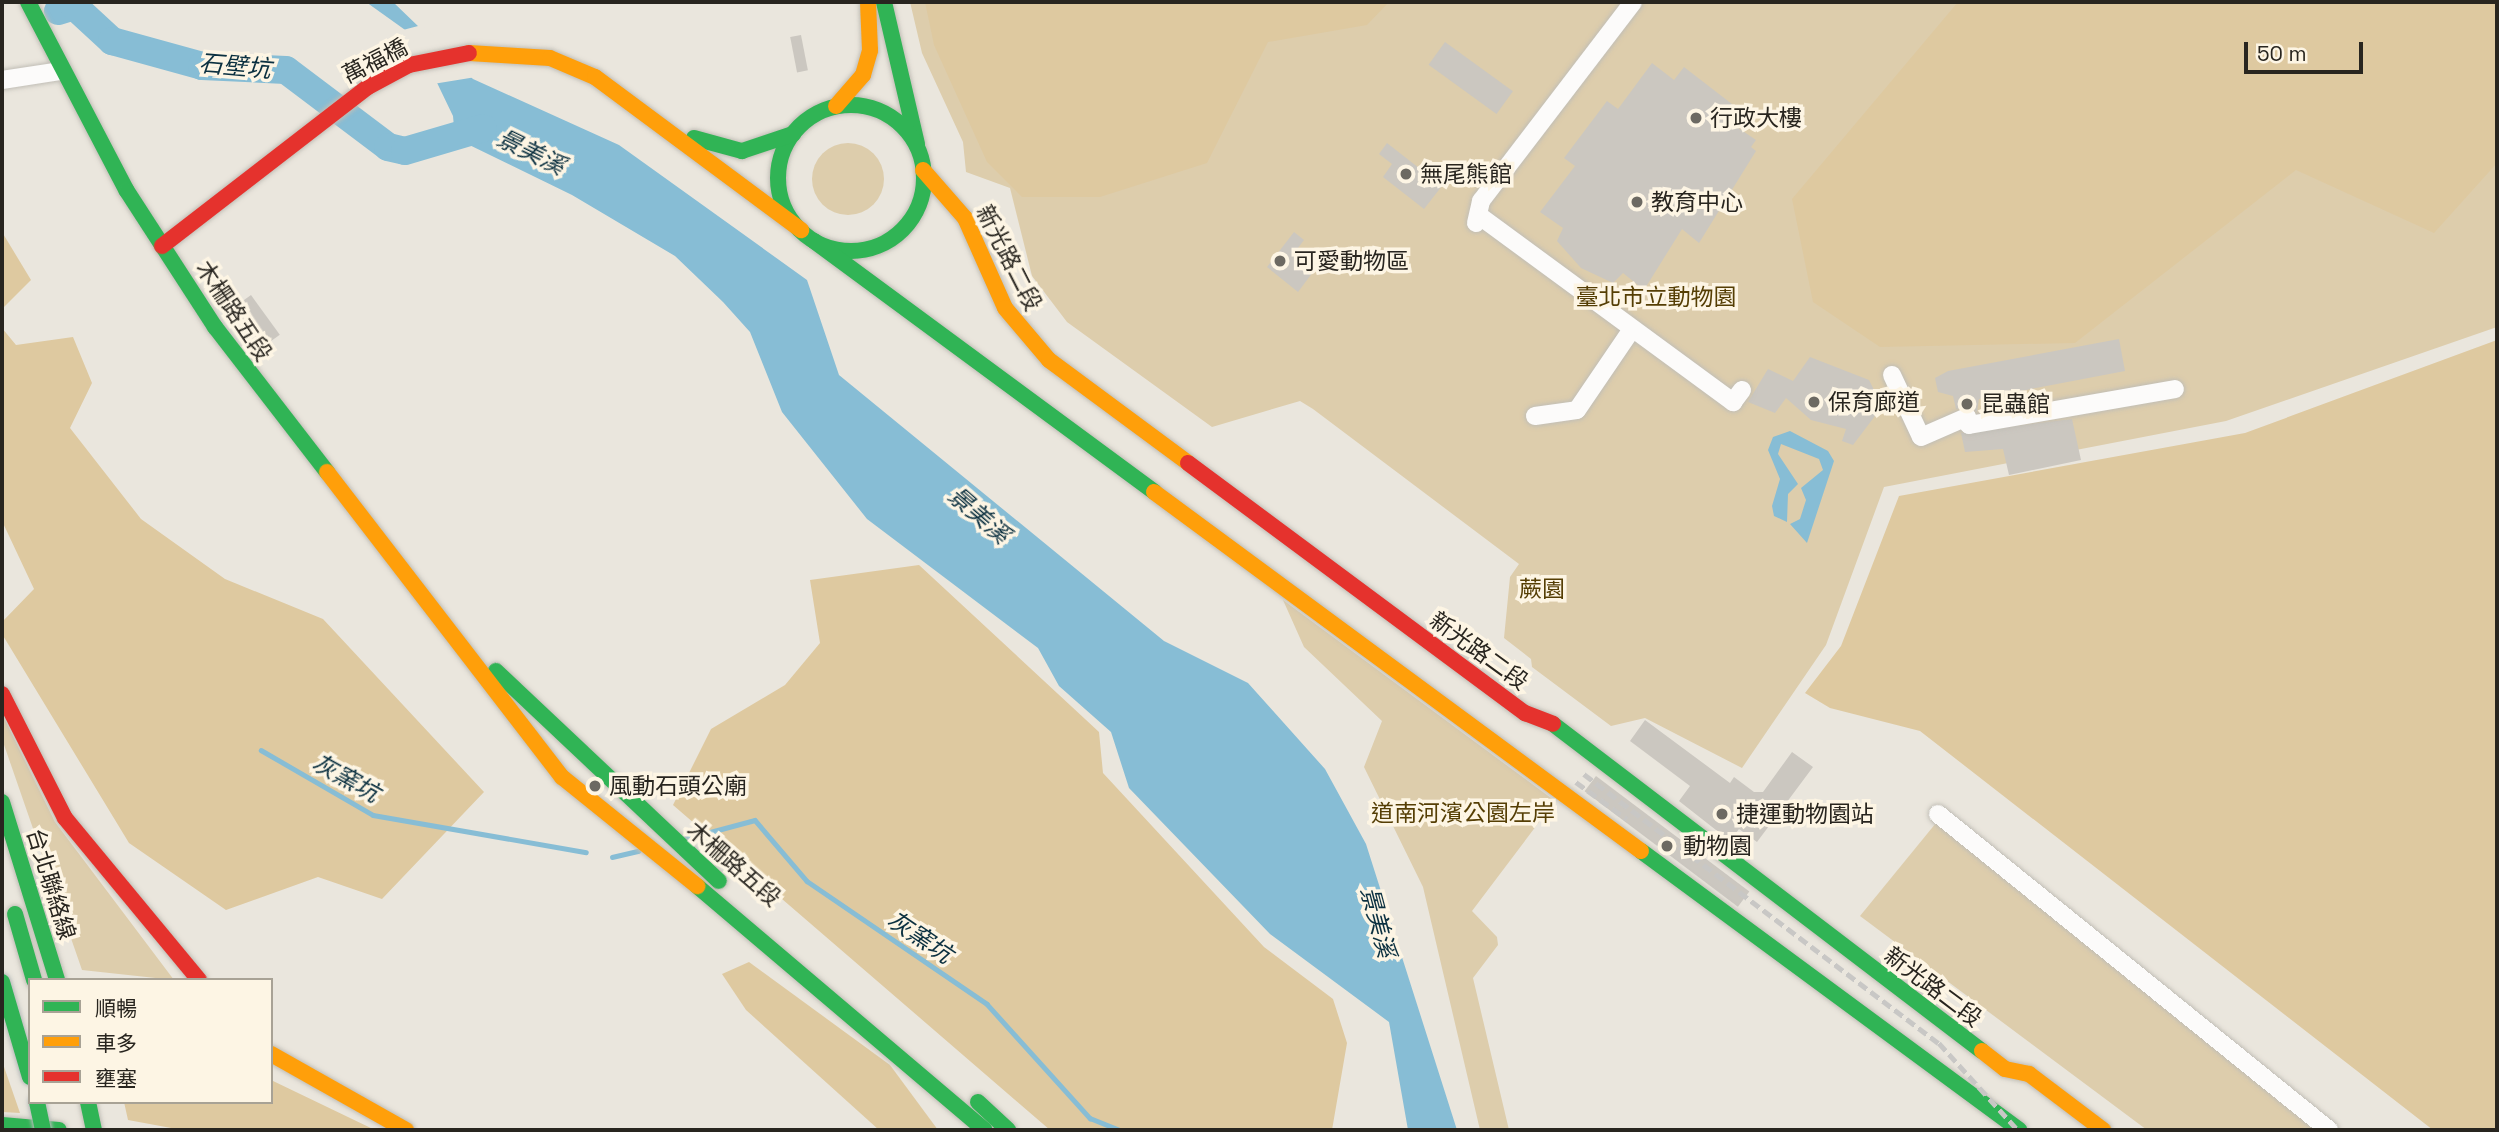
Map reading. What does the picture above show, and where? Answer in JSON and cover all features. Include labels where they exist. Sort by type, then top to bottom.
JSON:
[{"type":"main road","name":"木柵路五段","points":[[29,2],[61,71],[162,246],[265,397],[442,619],[545,756],[578,792],[635,835],[869,1026],[985,1130]]},
{"type":"main road","points":[[669,127],[742,151],[793,134],[836,106],[863,75],[870,50],[867,2]]},
{"type":"main road","name":"新光路二段","points":[[884,2],[921,163],[965,218],[1005,308],[1049,360],[1514,705],[1545,718],[2005,1069],[2029,1074],[2104,1130]]},
{"type":"main road","name":"萬福橋","points":[[162,246],[342,105],[409,65],[501,51],[550,58],[595,77],[669,127]]},
{"type":"main road","points":[[814,241],[845,251],[891,239],[920,202],[921,163],[887,115],[836,106]]},
{"type":"main road","points":[[669,127],[814,241],[2019,1130]]},
{"type":"main road","points":[[793,134],[779,184],[801,230]]},
{"type":"main road","name":"木柵路五段","points":[[442,619],[649,819],[848,989]]},
{"type":"main road","points":[[2,694],[65,818],[134,909],[197,978]]},
{"type":"main road","points":[[545,756],[574,746]]},
{"type":"main road","name":"台北聯絡線","points":[[2,802],[56,978]]},
{"type":"main road","name":"台北聯絡線","points":[[8,893],[33,978]]},
{"type":"main road","points":[[28,987],[2,985],[28,1070]]},
{"type":"main road","points":[[273,1049],[287,1061]]},
{"type":"main road","points":[[273,1055],[406,1130]]},
{"type":"main road","points":[[928,1056],[1009,1130]]},
{"type":"main road","points":[[37,1104],[43,1130]]},
{"type":"main road","points":[[88,1104],[94,1130]]},
{"type":"main road","points":[[68,1112],[71,1130]]},
{"type":"main road","points":[[2,1125],[60,1130]]},
{"type":"street","points":[[1633,2],[1485,195],[1479,220],[1630,332],[1733,401],[1742,390]]},
{"type":"street","points":[[2,80],[61,71]]},
{"type":"street","points":[[1535,416],[1577,410],[1630,332]]},
{"type":"street","points":[[1892,375],[1921,437],[1966,417],[1969,425],[2175,389]]},
{"type":"street","points":[[1938,814],[2329,1130]]},
{"type":"street","points":[[635,835],[649,819]]},
{"type":"green space","name":"臺北市立動物園","points":[[910,2],[2497,2],[2497,327],[2226,421],[1884,487],[1826,645],[1742,768],[1645,718],[1611,726],[1532,667],[1531,659],[1504,638],[1510,577],[1519,564],[1313,409],[1300,401],[1212,427],[1067,322],[1032,276],[1010,188],[966,172],[963,142],[922,53]]},
{"type":"green space","points":[[848,143],[862,146],[874,153],[881,165],[884,179],[881,193],[874,205],[862,212],[848,215],[834,212],[822,205],[815,193],[812,179],[815,165],[822,153],[834,146]]},
{"type":"green space","name":"道南河濱公園左岸","points":[[1283,600],[1555,801],[1472,911],[1497,937],[1498,945],[1473,978],[1509,1130],[1480,1130],[1423,887],[1364,767],[1382,721],[1304,647]]},
{"type":"green space","points":[[2,714],[55,822],[172,978],[82,970],[2,739]]},
{"type":"green space","points":[[1936,823],[2316,1130],[2147,1130],[1860,916]]},
{"type":"shaded area","points":[[925,2],[1389,2],[1367,25],[1268,42],[1207,163],[1100,197],[1022,197],[987,162],[934,45]]},
{"type":"shaded area","points":[[1958,2],[2497,2],[2497,163],[2434,233],[2296,170],[2075,343],[1880,347],[1813,302],[1792,199]]},
{"type":"shaded area","points":[[2,232],[31,280],[2,309]]},
{"type":"shaded area","points":[[2,328],[16,345],[73,337],[92,383],[70,428],[141,519],[225,579],[323,619],[484,792],[382,899],[318,877],[226,910],[129,843],[2,634],[2,622],[34,589],[2,521]]},
{"type":"shaded area","points":[[2497,340],[2497,1130],[2433,1130],[1920,731],[1830,708],[1805,693],[1841,646],[1899,496],[2245,433]]},
{"type":"shaded area","points":[[919,565],[1099,732],[1103,773],[1264,947],[1333,999],[1347,1043],[1332,1130],[1050,1130],[673,805],[711,729],[785,685],[820,643],[810,580]]},
{"type":"shaded area","points":[[749,962],[890,1065],[938,1130],[879,1130],[746,1010],[722,974]]},
{"type":"shaded area","points":[[2,1061],[20,1113],[2,1112]]},
{"type":"shaded area","points":[[273,1081],[375,1130],[182,1130],[128,1120],[124,1104],[273,1104]]},
{"type":"water","name":"景美溪","points":[[366,2],[393,2],[473,79],[619,145],[807,280],[839,375],[1164,641],[1248,683],[1325,769],[1366,844],[1457,1130],[1408,1130],[1389,1022],[1270,934],[1129,788],[1111,732],[1059,686],[1038,648],[867,519],[782,412],[750,332],[723,302],[675,256],[572,195],[455,138],[453,116],[415,37]]},
{"type":"water","points":[[1790,431],[1828,451],[1834,461],[1807,543],[1790,524],[1800,519],[1806,500],[1801,488],[1823,470],[1819,459],[1781,444],[1778,454],[1798,484],[1788,494],[1787,522],[1774,516],[1772,506],[1780,479],[1768,450],[1773,437]]},
{"type":"pier","points":[[422,25],[476,77],[433,84],[413,40],[399,31]]},
{"type":"building","points":[[801,35],[808,70],[797,72],[790,37]]},
{"type":"building","points":[[1445,42],[1513,91],[1496,114],[1429,65]]},
{"type":"building","name":"教育中心","points":[[1652,63],[1674,80],[1684,67],[1741,111],[1734,125],[1756,140],[1751,147],[1756,151],[1699,243],[1682,229],[1644,290],[1623,273],[1613,283],[1581,268],[1557,241],[1563,228],[1540,212],[1575,166],[1564,158],[1607,101],[1618,109]]},
{"type":"building","name":"無尾熊館","points":[[1387,143],[1442,186],[1424,209],[1383,177],[1392,164],[1379,154]]},
{"type":"building","name":"可愛動物區","points":[[1294,232],[1304,240],[1298,248],[1319,264],[1298,292],[1267,267]]},
{"type":"building","points":[[251,295],[280,335],[263,347],[234,307]]},
{"type":"building","points":[[2119,339],[2125,371],[1979,399],[1977,412],[1968,406],[1956,409],[1953,396],[1938,392],[1935,378],[1948,371]]},
{"type":"building","name":"保育廊道","points":[[1810,357],[1869,380],[1874,390],[1875,416],[1853,445],[1842,441],[1846,429],[1811,420],[1786,398],[1775,413],[1748,402],[1768,369],[1793,381]]},
{"type":"building","points":[[2072,419],[2081,460],[2009,475],[2003,449],[1965,452],[1961,433]]},
{"type":"building","points":[[1645,720],[1730,783],[1734,777],[1754,792],[1763,792],[1792,752],[1813,767],[1757,842],[1739,829],[1730,841],[1679,801],[1690,786],[1630,741]]},
{"type":"building","points":[[1596,776],[1749,892],[1738,907],[1585,791]]},
{"type":"waterway","name":"石壁坑","points":[[58,11],[74,6],[112,41],[202,66],[286,70],[388,147],[405,151],[483,128]]},
{"type":"waterway","name":"灰窯坑","points":[[261,750],[373,815],[586,852]]},
{"type":"waterway","name":"灰窯坑","points":[[684,839],[755,820],[807,881],[987,1004],[1090,1118],[1119,1130]]},
{"type":"waterway","name":"灰窯坑","points":[[612,857],[638,851]]},
{"type":"railway","points":[[1584,774],[1939,1043],[2018,1130]]},
{"type":"railway","points":[[1576,782],[1627,819]]},
{"type":"traffic: fast","points":[[28,2],[127,191],[215,327],[327,472]]},
{"type":"traffic: fast","points":[[884,2],[917,144]]},
{"type":"traffic: fast","points":[[851,105],[879,111],[902,127],[918,150],[924,178],[918,206],[902,229],[879,245],[851,251],[823,245],[800,229],[784,206],[778,178],[784,150],[800,127],[823,111],[851,105]]},
{"type":"traffic: fast","points":[[694,138],[742,151],[793,134]]},
{"type":"traffic: fast","points":[[814,241],[1154,492]]},
{"type":"traffic: fast","points":[[496,671],[719,881]]},
{"type":"traffic: fast","points":[[1553,724],[1982,1051]]},
{"type":"traffic: fast","points":[[2,802],[56,978]]},
{"type":"traffic: fast","points":[[1641,851],[2019,1130]]},
{"type":"traffic: fast","points":[[697,886],[985,1130]]},
{"type":"traffic: fast","points":[[15,914],[33,978]]},
{"type":"traffic: fast","points":[[2,982],[28,1070]]},
{"type":"traffic: fast","points":[[978,1102],[1008,1130]]},
{"type":"traffic: fast","points":[[37,1104],[43,1130]]},
{"type":"traffic: fast","points":[[88,1104],[94,1130]]},
{"type":"traffic: fast","points":[[2,1125],[59,1130]]},
{"type":"traffic: slow","points":[[836,106],[863,75],[870,50],[868,2]]},
{"type":"traffic: slow","points":[[469,53],[550,58],[595,77],[801,230]]},
{"type":"traffic: slow","points":[[923,170],[965,218],[1005,308],[1049,360],[1188,463]]},
{"type":"traffic: slow","points":[[327,472],[562,777],[697,886]]},
{"type":"traffic: slow","points":[[1154,492],[1641,851]]},
{"type":"traffic: slow","points":[[1982,1051],[2005,1069],[2029,1074],[2103,1130]]},
{"type":"traffic: slow","points":[[273,1055],[406,1130]]},
{"type":"traffic: jam","points":[[162,246],[368,87],[409,65],[469,53]]},
{"type":"traffic: jam","points":[[1188,463],[1525,713],[1553,724]]},
{"type":"traffic: jam","points":[[2,694],[65,818],[197,978]]},
{"type":"place","name":"行政大樓","points":[[1696,118]]},
{"type":"place","name":"無尾熊館","points":[[1406,174]]},
{"type":"place","name":"教育中心","points":[[1637,202]]},
{"type":"place","name":"可愛動物區","points":[[1280,261]]},
{"type":"place","name":"保育廊道","points":[[1814,402]]},
{"type":"place","name":"昆蟲館","points":[[1967,404]]},
{"type":"place","name":"風動石頭公廟","points":[[595,786]]},
{"type":"place","name":"捷運動物園站","points":[[1722,814]]},
{"type":"place","name":"動物園","points":[[1667,846]]},
{"type":"park label","name":"蕨園","points":[[1542,589]]}]
